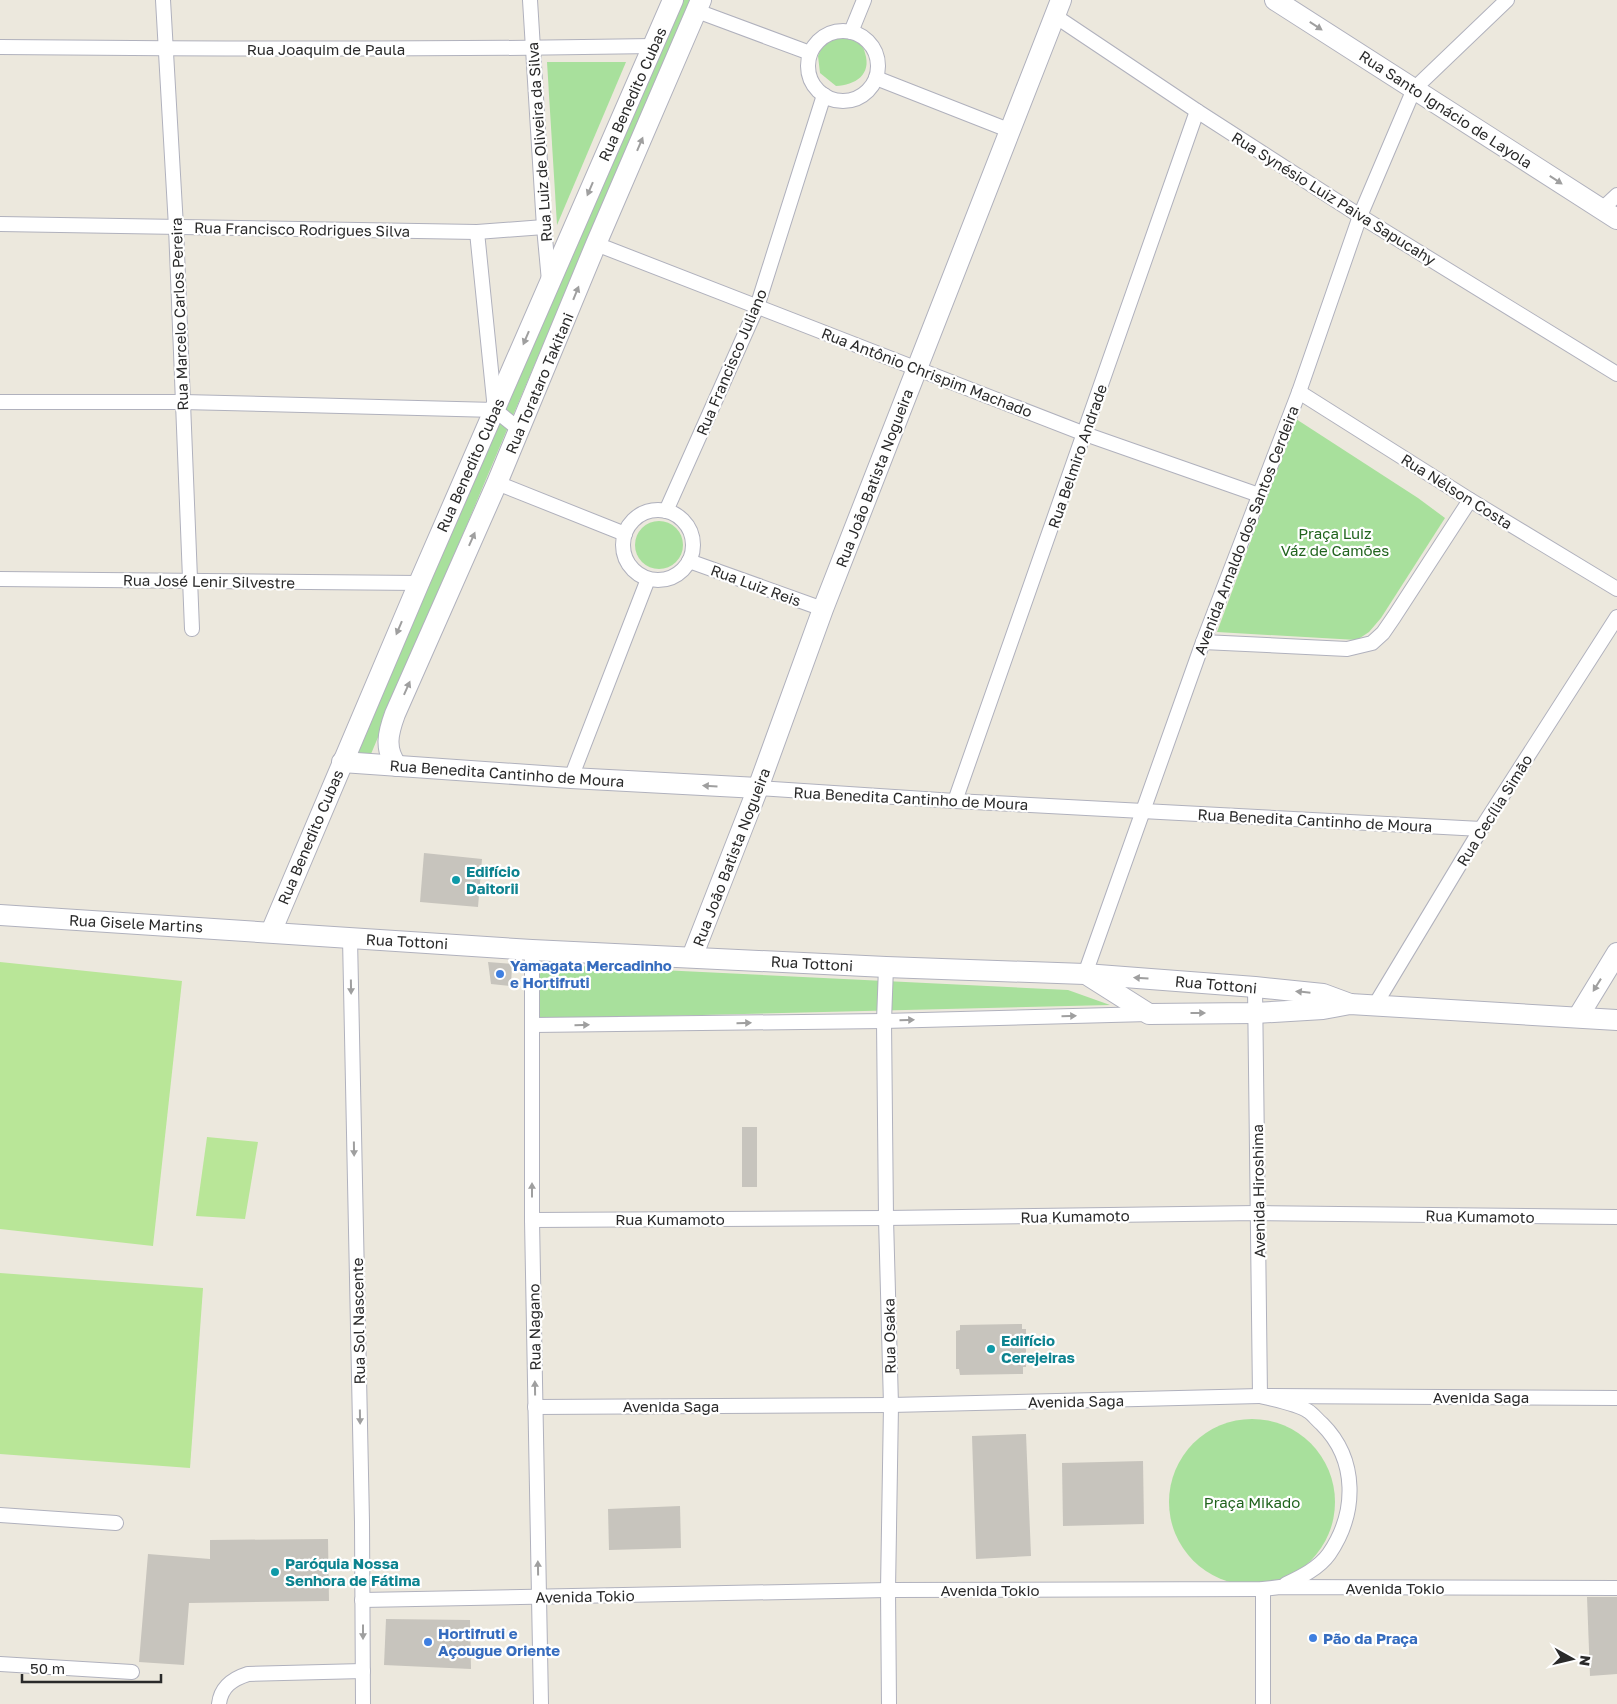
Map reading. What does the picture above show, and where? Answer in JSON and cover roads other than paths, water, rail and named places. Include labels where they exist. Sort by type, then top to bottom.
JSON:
[{"type":"street","name":"Rua Marcelo Carlos Pereira","points":[[163,0],[176,227],[192,629]]},
{"type":"street","name":"Rua Luiz de Oliveira da Silva","points":[[530,0],[549,284]]},
{"type":"street","name":"Rua Benedito Cubas","points":[[271,932],[418,583],[673,0]]},
{"type":"street","points":[[851,32],[864,0]]},
{"type":"street","name":"Rua Santo Ignácio de Layola","points":[[1275,0],[1610,214]]},
{"type":"street","points":[[1414,88],[1507,0]]},
{"type":"street","points":[[699,6],[810,53]]},
{"type":"street","name":"Rua Torataro Takitani","points":[[397,766],[389,752],[388,740],[395,714],[520,430],[596,244],[699,6]]},
{"type":"street","name":"Rua Synésio Luiz Paiva Sapucahy","points":[[1058,8],[1197,111],[1360,216],[1617,374]]},
{"type":"street","name":"Rua João Batista Nogueira","points":[[692,957],[758,788],[823,609],[1058,8]]},
{"type":"street","points":[[839,31],[851,32],[864,38],[873,47],[878,71],[868,90],[859,97],[847,101],[835,100],[824,96],[813,84],[808,73],[808,60],[817,41],[828,34],[839,31]]},
{"type":"street","name":"Rua Joaquim de Paula","points":[[0,47],[165,49],[653,46]]},
{"type":"street","points":[[876,78],[1010,131]]},
{"type":"street","name":"Avenida Arnaldo dos Santos Cerdeira","points":[[1085,974],[1204,642],[1299,392],[1360,216],[1414,88]]},
{"type":"street","name":"Rua Francisco Juliano","points":[[666,511],[757,307],[824,96]]},
{"type":"street","name":"Rua Belmiro Andrade","points":[[955,801],[1197,111]]},
{"type":"street","points":[[1610,214],[1617,196]]},
{"type":"street","name":"Rua Francisco Rodrigues Silva","points":[[0,224],[477,232],[544,227]]},
{"type":"street","points":[[477,232],[495,410]]},
{"type":"street","name":"Rua Antônio Chrispim Machado","points":[[596,244],[1085,434],[1259,495]]},
{"type":"street","name":"Rua Nélson Costa","points":[[1299,392],[1470,500],[1617,589]]},
{"type":"street","points":[[0,402],[183,402],[495,410],[520,430]]},
{"type":"street","points":[[497,483],[625,534]]},
{"type":"street","points":[[1204,642],[1347,649],[1372,644],[1383,633],[1394,617],[1470,500]]},
{"type":"street","points":[[654,510],[666,511],[680,517],[688,526],[693,550],[684,569],[674,576],[662,580],[648,579],[639,574],[628,563],[624,552],[625,534],[633,520],[643,513],[654,510]]},
{"type":"street","name":"Rua Luiz Reis","points":[[689,561],[823,609]]},
{"type":"street","name":"Rua José Lenir Silvestre","points":[[0,578],[418,583]]},
{"type":"street","points":[[572,778],[648,579]]},
{"type":"street","name":"Rua Cecília Simão","points":[[1375,1005],[1481,829],[1617,617]]},
{"type":"street","points":[[368,701],[386,714],[395,714]]},
{"type":"street","name":"Rua Benedita Cantinho de Moura","points":[[342,762],[955,801],[1481,829]]},
{"type":"street","name":"Rua Gisele Martins","points":[[0,915],[271,932]]},
{"type":"street","name":"Rua Tottoni","points":[[271,932],[532,950],[886,968],[1085,974],[1323,994],[1350,1004]]},
{"type":"street","name":"Rua Sol Nascente","points":[[350,938],[363,1704]]},
{"type":"street","name":"Rua Nagano","points":[[532,950],[532,1220],[541,1704]]},
{"type":"street","points":[[1578,1017],[1617,954]]},
{"type":"street","name":"Rua Osaka","points":[[886,968],[884,1021],[886,1218],[891,1405],[888,1590],[889,1704]]},
{"type":"street","points":[[1085,974],[1149,1014]]},
{"type":"street","name":"Avenida Hiroshima","points":[[1255,987],[1260,1396]]},
{"type":"street","name":"Rua Tottoni","points":[[533,1026],[1255,1013],[1323,1010],[1350,1004],[1617,1020]]},
{"type":"street","name":"Rua Kumamoto","points":[[532,1220],[1258,1213],[1617,1217]]},
{"type":"street","points":[[1260,1396],[1307,1410],[1332,1434],[1347,1465],[1350,1499],[1345,1525],[1328,1555],[1302,1578],[1280,1587]]},
{"type":"street","name":"Avenida Saga","points":[[535,1407],[891,1405],[1260,1396],[1617,1398]]},
{"type":"street","points":[[0,1515],[116,1523]]},
{"type":"street","name":"Avenida Tokio","points":[[362,1600],[888,1590],[1263,1589],[1280,1587],[1617,1588]]},
{"type":"street","points":[[1263,1589],[1264,1704]]},
{"type":"street","points":[[0,1664],[132,1672]]},
{"type":"street","points":[[219,1704],[225,1687],[234,1678],[248,1674],[363,1671]]},
{"type":"place","name":"Edifício Daitorii","points":[[456,880]]},
{"type":"place","name":"Yamagata Mercadinho e Hortifruti","points":[[500,974]]},
{"type":"place","name":"Edifício Cerejeiras","points":[[991,1349]]},
{"type":"place","name":"Paróquia Nossa Senhora de Fátima","points":[[275,1572]]},
{"type":"place","name":"Pão da Praça","points":[[1313,1638]]},
{"type":"place","name":"Hortifruti e Açougue Oriente","points":[[428,1642]]},
{"type":"park label","name":"Praça Luiz Váz de Camões","points":[[1335,542]]},
{"type":"park label","name":"Praça Mikado","points":[[1252,1502]]}]
